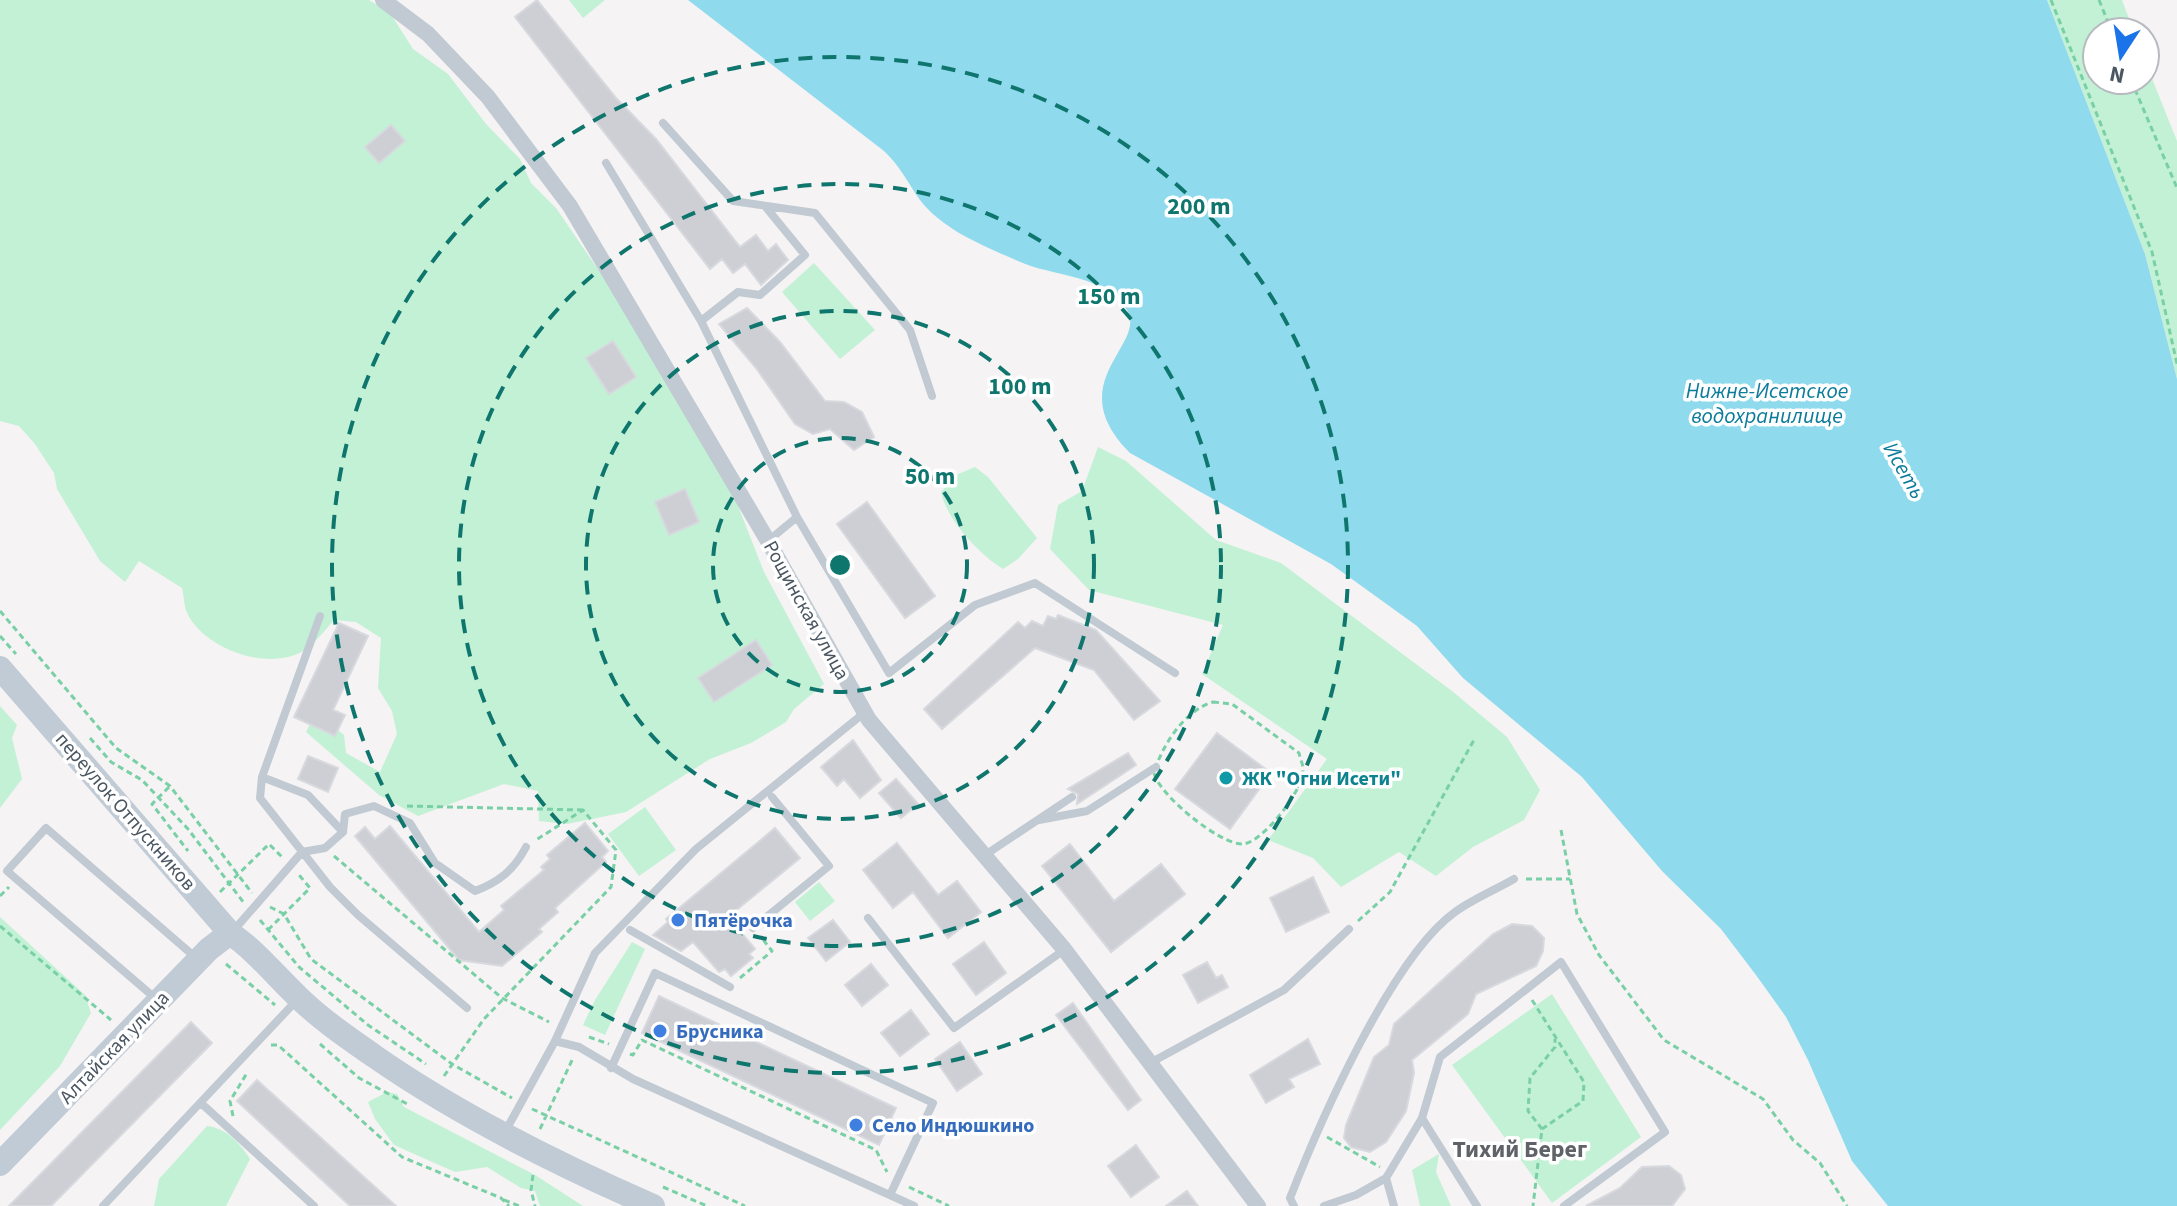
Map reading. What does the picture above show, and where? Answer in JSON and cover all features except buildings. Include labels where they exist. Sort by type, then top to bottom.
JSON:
[{"type":"street","name":"Рощинская улица","points":[[383,0],[428,34],[488,97],[570,206],[768,541],[864,712],[1064,949],[1258,1206]]},
{"type":"street","name":"переулок Отпускников","points":[[9,662],[230,933],[255,950]]},
{"type":"street","name":"Алтайская улица","points":[[0,1164],[198,960],[230,933]]},
{"type":"street","points":[[255,950],[299,998],[374,1056],[504,1134],[654,1195]]},
{"type":"lane","points":[[663,123],[733,201],[815,213],[910,330],[932,396]]},
{"type":"lane","points":[[606,163],[701,321],[797,517],[889,673],[975,605],[1035,583],[1175,673]]},
{"type":"lane","points":[[701,321],[738,292],[760,295],[805,255],[764,206]]},
{"type":"lane","points":[[768,541],[797,517]]},
{"type":"lane","points":[[320,616],[262,777],[260,798],[302,852],[358,915],[467,1008]]},
{"type":"lane","points":[[504,1134],[555,1041],[595,953],[696,849],[864,712]]},
{"type":"lane","points":[[1039,820],[1087,811],[1156,767]]},
{"type":"lane","points":[[262,777],[308,795],[343,832]]},
{"type":"lane","points":[[753,928],[829,866],[772,797]]},
{"type":"lane","points":[[985,855],[1072,797]]},
{"type":"lane","points":[[230,933],[302,852],[325,848],[343,832],[345,814],[374,806],[410,823],[435,863],[475,891],[493,885],[516,866],[526,847]]},
{"type":"lane","points":[[158,1001],[7,871],[46,828],[198,960]]},
{"type":"lane","points":[[1294,1206],[1290,1198],[1317,1131],[1368,1031],[1409,963],[1453,914],[1514,879]]},
{"type":"lane","points":[[868,918],[954,1028],[1064,949]]},
{"type":"lane","points":[[1149,1063],[1284,990],[1349,929]]},
{"type":"lane","points":[[630,930],[730,987]]},
{"type":"lane","points":[[1324,1206],[1356,1195],[1388,1175],[1422,1118],[1440,1057],[1561,962],[1665,1132],[1564,1206]]},
{"type":"lane","points":[[611,1068],[655,973],[933,1103],[890,1195]]},
{"type":"lane","points":[[103,1206],[299,998]]},
{"type":"lane","points":[[555,1041],[579,1047],[611,1068],[914,1206]]},
{"type":"lane","points":[[202,1104],[314,1206]]},
{"type":"lane","points":[[1422,1118],[1477,1206]]},
{"type":"lane","points":[[1388,1175],[1394,1206]]},
{"type":"path","points":[[2051,0],[2152,252],[2177,364]]},
{"type":"path","points":[[2138,96],[2177,188]]},
{"type":"path","points":[[0,611],[116,748],[170,786],[258,900],[284,914],[311,959],[452,1064],[545,1115],[745,1206]]},
{"type":"path","points":[[0,636],[9,662]]},
{"type":"path","points":[[1213,702],[1232,704],[1299,753],[1303,772],[1298,789],[1262,837],[1238,844],[1226,841],[1166,796],[1157,783],[1156,767],[1162,752],[1191,712],[1213,702]]},
{"type":"path","points":[[83,730],[111,762],[142,780],[188,829],[227,884],[299,967],[368,1025],[431,1068]]},
{"type":"path","points":[[1349,929],[1390,892],[1475,738]]},
{"type":"path","points":[[170,786],[152,804],[191,855]]},
{"type":"path","points":[[374,806],[583,810],[616,850],[611,887],[502,998],[444,1076]]},
{"type":"path","points":[[526,847],[583,810]]},
{"type":"path","points":[[1561,830],[1577,914],[1599,955],[1664,1040],[1763,1099],[1793,1140],[1820,1163],[1847,1206]]},
{"type":"path","points":[[208,904],[269,844],[310,888],[269,929],[255,950]]},
{"type":"path","points":[[325,848],[502,998],[561,1028]]},
{"type":"path","points":[[1514,879],[1570,879]]},
{"type":"path","points":[[0,926],[127,1032]]},
{"type":"path","points":[[730,987],[772,951],[753,928]]},
{"type":"path","points":[[1536,1006],[1584,1082],[1586,1092],[1583,1101],[1542,1129]]},
{"type":"path","points":[[540,1129],[583,1035],[633,1055],[642,1040],[876,1150],[890,1178],[949,1206]]},
{"type":"path","points":[[1533,1206],[1542,1129],[1528,1111],[1530,1078],[1555,1047],[1554,1035]]},
{"type":"path","points":[[264,1044],[278,1045],[402,1157],[519,1206]]},
{"type":"path","points":[[236,1134],[230,1101],[250,1068]]},
{"type":"path","points":[[1317,1131],[1388,1175]]},
{"type":"path","points":[[533,1175],[531,1190],[535,1206]]},
{"type":"path","points":[[654,1195],[707,1206]]},
{"type":"path","points":[[501,1198],[509,1206]]},
{"type":"green space","points":[[0,0],[369,0],[390,13],[413,49],[448,74],[486,124],[520,159],[531,183],[556,208],[634,322],[722,465],[764,572],[824,684],[794,709],[786,722],[751,743],[710,759],[626,812],[567,824],[539,821],[538,791],[504,784],[418,816],[379,795],[306,732],[312,720],[330,723],[344,735],[346,753],[380,772],[397,734],[392,711],[378,688],[381,638],[356,622],[334,620],[307,648],[283,658],[251,657],[220,645],[195,625],[186,610],[182,588],[139,561],[125,582],[100,561],[57,489],[54,473],[35,444],[19,426],[0,421]]},
{"type":"green space","points":[[569,0],[605,0],[583,18]]},
{"type":"green space","points":[[2047,0],[2122,0],[2128,16],[2081,16],[2081,88]]},
{"type":"green space","points":[[2084,96],[2159,96],[2177,141],[2177,379],[2145,254]]},
{"type":"green space","points":[[814,263],[875,330],[840,359],[782,292]]},
{"type":"green space","points":[[1098,447],[1126,461],[1216,540],[1281,563],[1452,691],[1507,737],[1540,790],[1524,820],[1473,847],[1436,876],[1399,852],[1341,887],[1313,858],[1268,840],[1327,759],[1202,674],[1223,625],[1089,590],[1050,549],[1058,505],[1082,491]]},
{"type":"green space","points":[[975,467],[988,477],[1037,538],[1018,559],[1003,569],[965,535],[944,503],[941,492],[956,475]]},
{"type":"green space","points":[[0,706],[17,725],[12,738],[22,779],[0,808]]},
{"type":"green space","points":[[645,807],[676,850],[639,876],[608,834]]},
{"type":"green space","points":[[819,882],[835,901],[810,921],[795,902]]},
{"type":"green space","points":[[0,917],[85,995],[91,1013],[60,1066],[0,1130]]},
{"type":"green space","points":[[632,942],[645,949],[605,1035],[583,1025]]},
{"type":"green space","points":[[1552,994],[1641,1137],[1552,1203],[1452,1065]]},
{"type":"green space","points":[[387,1092],[397,1094],[404,1107],[535,1175],[583,1206],[540,1206],[535,1191],[521,1188],[487,1167],[455,1172],[394,1145],[375,1119],[368,1102]]},
{"type":"green space","points":[[207,1126],[232,1137],[250,1159],[226,1206],[154,1206],[159,1179]]},
{"type":"green space","points":[[1439,1154],[1436,1172],[1451,1206],[1420,1206],[1412,1170]]},
{"type":"water","name":"Нижне-Исетское водохранилище","points":[[688,0],[2047,0],[2081,88],[2081,96],[2084,96],[2145,254],[2177,379],[2177,1206],[1888,1206],[1852,1161],[1786,1017],[1721,929],[1662,871],[1582,777],[1463,678],[1417,626],[1331,564],[1130,453],[1110,428],[1103,406],[1103,386],[1130,323],[1127,310],[1118,298],[1092,283],[1018,261],[952,229],[929,211],[884,151]]},
{"type":"place","name":"ЖК \"Огни Исети\"","points":[[1226,778]]},
{"type":"place","name":"Пятёрочка","points":[[678,920]]},
{"type":"place","name":"Брусника","points":[[660,1031]]},
{"type":"place","name":"Село Индюшкино","points":[[856,1125]]},
{"type":"district","name":"Тихий Берег","points":[[1520,1149]]},
{"type":"water label","name":"Исеть","points":[[1905,470]]}]
